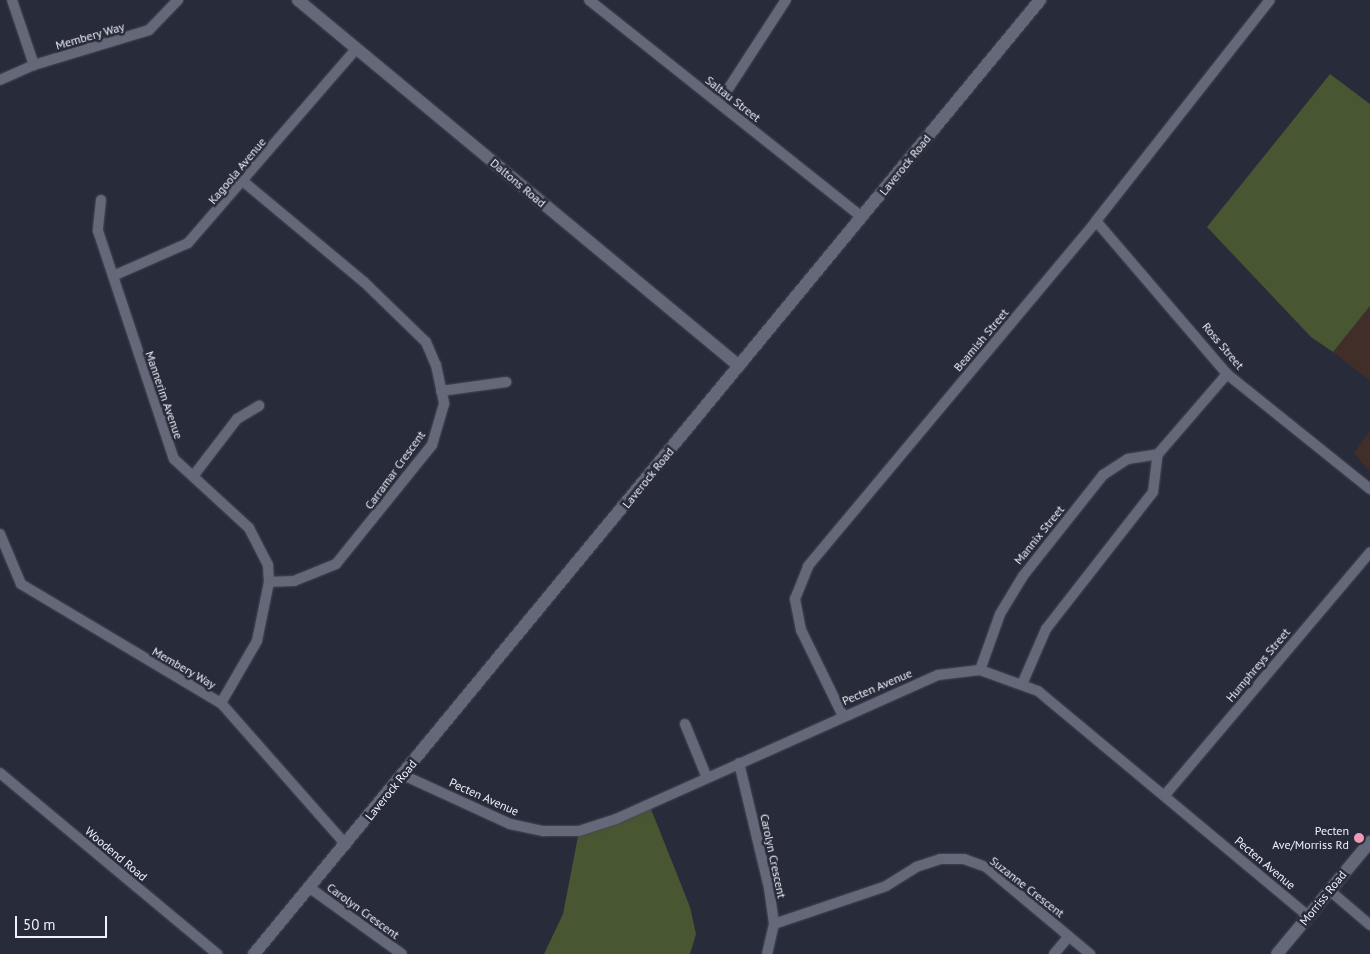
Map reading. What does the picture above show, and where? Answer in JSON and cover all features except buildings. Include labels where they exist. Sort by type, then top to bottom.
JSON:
[{"type":"street","points":[[12,0],[34,65]]},
{"type":"street","name":"Membery Way","points":[[0,80],[34,65],[149,30],[178,0]]},
{"type":"street","name":"Daltons Road","points":[[298,0],[739,366]]},
{"type":"street","name":"Saltau Street","points":[[589,0],[862,217]]},
{"type":"street","points":[[719,103],[786,0]]},
{"type":"street","name":"Laverock Road","points":[[254,954],[404,775],[1040,0]]},
{"type":"street","name":"Beamish Street","points":[[843,716],[801,630],[796,599],[808,566],[1096,221],[1270,0]]},
{"type":"street","name":"Kagoola Avenue","points":[[113,276],[188,244],[244,182],[356,49]]},
{"type":"street","name":"Carramar Crescent","points":[[244,182],[364,282],[426,342],[444,404],[432,445],[352,547],[323,574],[270,582]]},
{"type":"street","name":"Mannerim Avenue","points":[[101,200],[98,231],[161,430],[174,459],[249,528],[268,565],[270,582],[257,641],[221,703]]},
{"type":"street","name":"Ross Street","points":[[1096,221],[1227,374],[1370,489]]},
{"type":"street","points":[[1023,682],[1046,629],[1153,492],[1158,454],[1227,374]]},
{"type":"street","points":[[441,391],[506,382]]},
{"type":"street","points":[[194,476],[237,419],[259,406]]},
{"type":"street","name":"Mannix Street","points":[[980,670],[1000,614],[1023,576],[1103,475],[1128,459],[1158,454]]},
{"type":"street","name":"Membery Way","points":[[0,534],[21,584],[221,703],[346,845]]},
{"type":"street","name":"Humphreys Street","points":[[1166,795],[1370,552]]},
{"type":"street","name":"Pecten Avenue","points":[[404,775],[510,824],[544,831],[579,832],[707,778],[938,675],[980,670],[1023,682],[1166,795],[1308,916]]},
{"type":"street","points":[[686,724],[707,778]]},
{"type":"street","name":"Carolyn Crescent","points":[[739,763],[774,924],[767,954]]},
{"type":"street","name":"Woodend Road","points":[[0,773],[217,954]]},
{"type":"street","name":"Morriss Road","points":[[1277,954],[1370,842]]},
{"type":"street","name":"Suzanne Crescent","points":[[774,924],[886,886],[916,866],[940,859],[964,859],[986,867],[1090,954]]},
{"type":"street","name":"Carolyn Crescent","points":[[310,888],[402,954]]},
{"type":"street","points":[[1329,890],[1370,925]]},
{"type":"street","points":[[1054,954],[1069,936]]},
{"type":"shaded area","points":[[1370,306],[1370,381],[1333,352]]},
{"type":"shaded area","points":[[1370,431],[1370,472],[1354,453]]},
{"type":"green space","points":[[1330,74],[1370,104],[1370,306],[1333,352],[1311,337],[1207,227]]},
{"type":"green space","points":[[649,804],[690,907],[696,934],[690,954],[544,954],[563,914],[579,831]]},
{"type":"place","name":"Pecten Ave/Morriss Rd","points":[[1359,838]]}]
